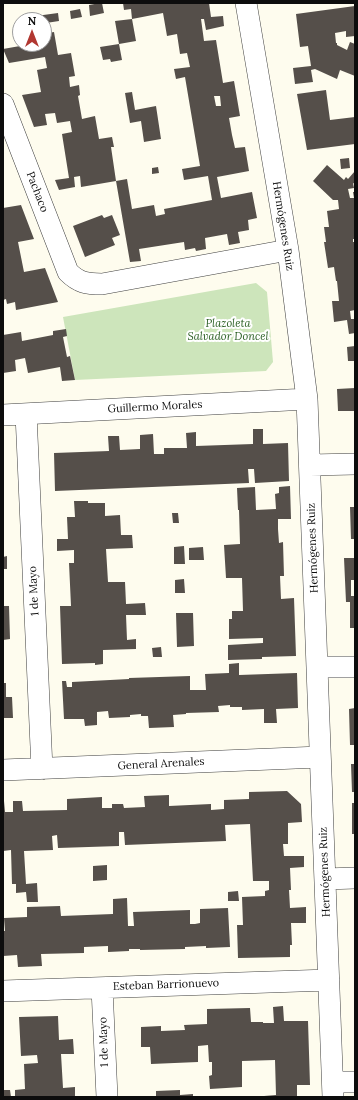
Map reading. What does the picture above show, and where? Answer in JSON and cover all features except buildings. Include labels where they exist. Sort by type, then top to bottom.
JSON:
[{"type":"street","name":"Hermógenes Ruiz","points":[[246,3],[288,250],[308,399],[333,1090]]},
{"type":"street","name":"Pachaco","points":[[3,104],[68,272],[82,282],[102,284],[288,250]]},
{"type":"street","name":"Guillermo Morales","points":[[3,415],[308,399]]},
{"type":"street","name":"1 de Mayo","points":[[26,414],[42,769]]},
{"type":"street","points":[[310,465],[355,464]]},
{"type":"street","points":[[317,668],[355,667]]},
{"type":"street","name":"General Arenales","points":[[3,770],[320,757]]},
{"type":"street","points":[[325,879],[355,878]]},
{"type":"street","name":"Esteban Barrionuevo","points":[[3,991],[329,980]]},
{"type":"street","name":"1 de Mayo","points":[[102,988],[107,1097]]},
{"type":"street","points":[[333,1090],[355,1082]]},
{"type":"green space","name":"Plazoleta Salvador Doncel","points":[[256,283],[267,292],[273,362],[266,371],[75,380],[63,317]]}]
